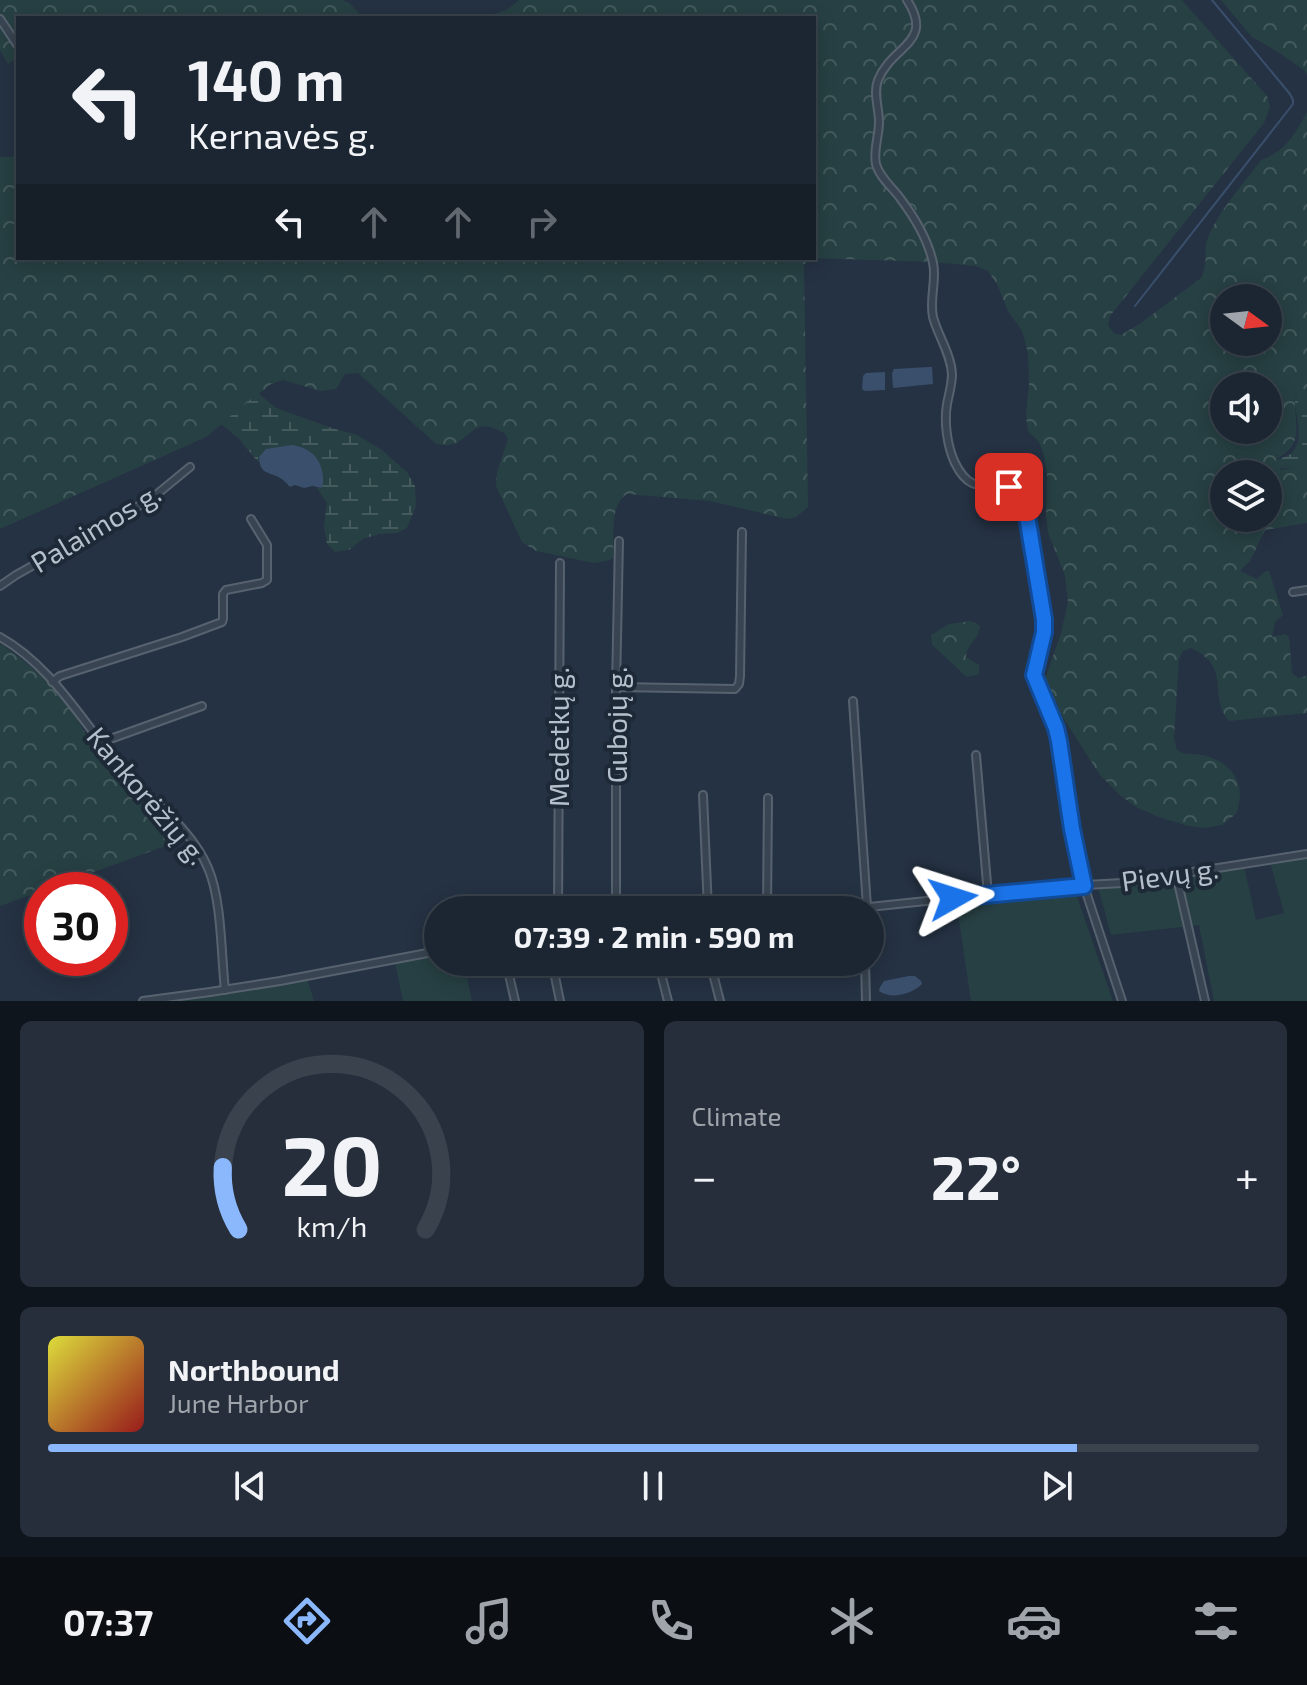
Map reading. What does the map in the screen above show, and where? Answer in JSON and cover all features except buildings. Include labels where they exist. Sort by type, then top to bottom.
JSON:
[{"type":"street","points":[[907,0],[915,17],[917,32],[895,54],[876,85],[879,125],[875,163],[917,222],[931,253],[935,277],[933,315],[952,371],[946,421],[953,458],[972,484],[1009,487],[1018,492],[1026,510],[1044,619],[1034,675],[1056,728],[1084,886],[1122,1001]]},
{"type":"street","points":[[0,19],[16,43]]},
{"type":"street","name":"Palaimos g.","points":[[0,586],[151,499],[190,467]]},
{"type":"street","points":[[52,682],[60,676],[222,622],[223,594],[226,590],[267,580],[267,545],[251,519]]},
{"type":"street","points":[[616,687],[735,689],[740,676],[742,532]]},
{"type":"street","name":"Gubojų g.","points":[[616,896],[619,541]]},
{"type":"street","name":"Medetkų g.","points":[[558,896],[560,563]]},
{"type":"street","points":[[1293,592],[1307,590]]},
{"type":"street","name":"Kankorėžių g.","points":[[0,637],[30,657],[127,774],[196,846],[208,867],[215,891],[225,990]]},
{"type":"street","points":[[853,701],[863,896]]},
{"type":"street","points":[[102,742],[202,706]]},
{"type":"street","points":[[976,755],[988,895]]},
{"type":"street","points":[[703,795],[707,896]]},
{"type":"street","points":[[767,896],[768,798]]},
{"type":"street","name":"Pievų g.","points":[[884,906],[1122,883],[1307,854]]},
{"type":"street","points":[[1176,874],[1205,1001]]},
{"type":"street","points":[[143,1001],[225,990],[424,954]]},
{"type":"street","points":[[509,976],[515,1001]]},
{"type":"street","points":[[555,976],[560,1001]]},
{"type":"street","points":[[662,976],[668,1001]]},
{"type":"street","points":[[714,976],[720,1001]]},
{"type":"street","points":[[865,976],[866,1001]]},
{"type":"green space","points":[[0,0],[343,0],[362,16],[16,16],[16,58],[8,64],[0,50]]},
{"type":"green space","points":[[519,0],[1182,0],[1267,96],[1270,107],[1264,123],[1110,316],[1108,326],[1115,334],[1121,335],[1201,278],[1207,241],[1223,210],[1261,160],[1289,141],[1307,112],[1307,390],[1300,389],[1295,394],[1295,439],[1286,453],[1276,460],[1210,460],[1210,532],[1264,532],[1250,561],[1240,571],[1257,579],[1269,571],[1283,615],[1275,622],[1272,637],[1285,634],[1289,637],[1292,673],[1298,678],[1307,676],[1307,713],[1229,721],[1220,701],[1212,664],[1191,648],[1183,651],[1179,659],[1174,738],[1177,750],[1209,757],[1223,763],[1233,773],[1240,796],[1237,813],[1222,825],[1205,828],[1159,817],[1136,807],[1100,775],[1049,696],[1045,679],[1068,602],[1065,576],[1048,532],[1044,455],[1039,442],[1028,431],[1028,353],[1022,331],[988,271],[976,266],[933,262],[816,258],[816,16],[484,16],[497,14]]},
{"type":"green space","points":[[1221,0],[1307,0],[1307,76],[1305,71],[1252,37]]},
{"type":"green space","points":[[16,155],[16,260],[269,260],[273,263],[278,260],[810,260],[804,265],[808,507],[796,517],[787,519],[710,501],[627,494],[615,514],[613,558],[594,563],[536,551],[522,542],[496,486],[497,472],[508,439],[504,433],[485,426],[475,429],[456,443],[436,444],[358,373],[345,374],[336,389],[321,391],[283,380],[271,384],[206,437],[0,529],[0,157]]},
{"type":"green space","points":[[1301,389],[1307,390],[1307,467],[1282,468],[1282,460],[1277,460],[1291,454],[1298,440],[1295,394]]},
{"type":"green space","points":[[258,393],[276,408],[357,435],[382,450],[407,472],[415,486],[416,506],[407,528],[397,533],[363,539],[349,550],[335,552],[327,544],[324,527],[327,503],[317,488],[321,488],[291,445],[266,450],[259,457],[259,463],[239,439],[221,424]]},
{"type":"green space","points":[[1307,467],[1307,523],[1282,527],[1282,470]]},
{"type":"green space","points":[[971,621],[980,626],[966,657],[979,665],[979,674],[967,677],[932,645],[931,635],[949,624]]},
{"type":"green space","points":[[0,644],[22,659],[51,686],[96,750],[182,840],[94,872],[24,872],[24,897],[0,906]]},
{"type":"green space","points":[[1307,856],[1307,1001],[1214,1001],[1199,925],[1111,935],[1098,887],[1244,866],[1256,920],[1284,913],[1270,862]]},
{"type":"green space","points":[[1075,891],[1113,1001],[971,1001],[956,900]]},
{"type":"green space","points":[[424,957],[424,976],[467,976],[472,1001],[403,1001],[395,962]]},
{"type":"green space","points":[[307,978],[314,1001],[170,1001]]},
{"type":"water","points":[[932,367],[933,384],[893,388],[894,369]]},
{"type":"water","points":[[885,372],[885,390],[862,389],[866,373]]},
{"type":"water","points":[[291,445],[306,449],[320,463],[323,477],[321,488],[290,487],[263,470],[259,457],[266,449]]},
{"type":"water","points":[[915,976],[922,984],[901,995],[879,991],[884,981]]},
{"type":"waterway","points":[[1135,306],[1293,104],[1290,94],[1212,0]]},
{"type":"route","points":[[953,898],[1084,886],[1056,728],[1034,675],[1044,619],[1026,510],[1018,492],[1009,487]]}]
